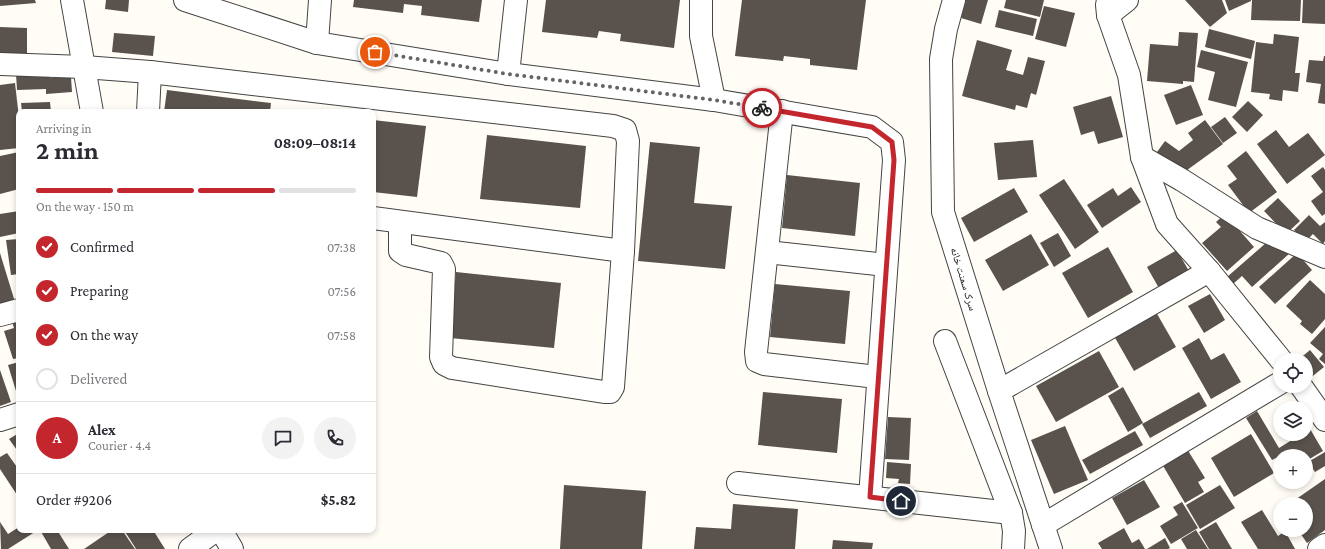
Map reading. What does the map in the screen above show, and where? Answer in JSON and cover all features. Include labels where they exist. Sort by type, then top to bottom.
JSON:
[{"type":"street","points":[[72,0],[91,109]]},
{"type":"street","points":[[185,0],[317,42],[508,74],[714,100],[872,127],[892,142],[894,160],[877,377],[870,497]]},
{"type":"street","points":[[317,42],[320,0]]},
{"type":"street","points":[[508,74],[516,0]]},
{"type":"street","points":[[701,0],[701,36],[714,100]]},
{"type":"street","name":"سرک سمنت خانه","points":[[954,0],[946,30],[941,59],[943,212],[999,391],[1051,549]]},
{"type":"street","points":[[1127,0],[1108,7],[1129,75],[1142,157],[1167,224],[1209,271],[1275,353]]},
{"type":"street","points":[[0,64],[84,67],[150,72],[613,126],[625,130],[628,141],[623,251],[612,387],[610,392],[452,368],[444,364],[441,357],[444,269],[441,263],[406,255],[400,251],[400,222]]},
{"type":"street","points":[[148,109],[150,72]]},
{"type":"street","points":[[782,111],[756,352],[757,361],[764,364],[877,377]]},
{"type":"street","points":[[1142,157],[1182,180],[1257,228],[1325,257]]},
{"type":"street","points":[[376,218],[623,251]]},
{"type":"street","points":[[767,252],[886,265]]},
{"type":"street","points":[[999,391],[1209,271]]},
{"type":"street","points":[[0,315],[16,311]]},
{"type":"street","points":[[945,341],[1011,513],[1014,531],[1013,549]]},
{"type":"street","points":[[1043,525],[1273,387]]},
{"type":"street","points":[[1306,393],[1325,420]]},
{"type":"street","points":[[0,420],[16,415]]},
{"type":"street","points":[[738,483],[1011,513]]},
{"type":"street","points":[[190,549],[212,533]]},
{"type":"street","points":[[222,533],[232,549]]},
{"type":"street","points":[[1318,549],[1325,545]]},
{"type":"building","points":[[0,0],[35,0],[36,3],[0,6]]},
{"type":"building","points":[[106,0],[129,0],[128,12],[105,9]]},
{"type":"building","points":[[354,0],[482,0],[479,22],[421,15],[422,6],[404,4],[403,13],[353,7]]},
{"type":"building","points":[[546,0],[680,0],[674,48],[620,41],[621,34],[599,31],[597,38],[542,32]]},
{"type":"building","points":[[742,0],[866,0],[857,70],[810,65],[810,59],[784,56],[783,61],[735,56]]},
{"type":"building","points":[[966,0],[988,0],[981,24],[961,18]]},
{"type":"building","points":[[1006,0],[1044,0],[1040,17],[1004,8]]},
{"type":"building","points":[[1185,0],[1222,0],[1227,13],[1210,27]]},
{"type":"building","points":[[1225,0],[1251,0],[1251,1],[1229,11]]},
{"type":"building","points":[[1252,0],[1301,0],[1300,21],[1251,20]]},
{"type":"building","points":[[1303,0],[1325,0],[1325,24],[1302,23]]},
{"type":"building","points":[[1044,6],[1075,13],[1066,47],[1035,39]]},
{"type":"building","points":[[999,10],[1037,19],[1033,36],[995,27]]},
{"type":"building","points":[[0,27],[27,28],[27,62],[0,61]]},
{"type":"building","points":[[1209,29],[1255,41],[1251,59],[1205,47]]},
{"type":"building","points":[[1179,32],[1198,33],[1194,82],[1183,81],[1183,84],[1147,81],[1150,44],[1178,46]]},
{"type":"building","points":[[114,33],[155,36],[153,56],[112,52]]},
{"type":"building","points":[[1274,34],[1299,37],[1295,73],[1300,73],[1298,92],[1283,90],[1282,101],[1269,99],[1270,94],[1251,92],[1256,42],[1273,44]]},
{"type":"building","points":[[977,40],[1012,50],[1006,70],[1023,75],[1028,57],[1045,61],[1036,95],[1031,93],[1027,108],[1016,105],[1015,110],[962,96]]},
{"type":"building","points":[[1201,50],[1248,62],[1236,107],[1208,100],[1215,72],[1197,67]]},
{"type":"building","points":[[1324,56],[1325,104],[1318,103],[1321,84],[1306,82],[1309,60],[1323,61]]},
{"type":"building","points":[[50,73],[50,78],[71,77],[72,92],[46,94],[46,89],[17,90],[16,74]]},
{"type":"building","points":[[15,83],[18,109],[16,109],[16,148],[0,150],[0,85]]},
{"type":"building","points":[[1191,85],[1203,115],[1176,125],[1164,95]]},
{"type":"building","points":[[167,90],[271,103],[270,109],[164,109]]},
{"type":"building","points":[[1111,96],[1123,137],[1098,144],[1094,131],[1081,135],[1073,107]]},
{"type":"building","points":[[1248,101],[1263,115],[1247,132],[1232,117]]},
{"type":"building","points":[[50,102],[51,109],[22,109],[21,103]]},
{"type":"building","points":[[1225,117],[1237,133],[1223,143],[1211,127]]},
{"type":"building","points":[[376,120],[426,126],[417,197],[376,192]]},
{"type":"building","points":[[1205,120],[1223,144],[1183,173],[1157,152],[1165,141],[1179,151],[1193,140],[1188,133]]},
{"type":"building","points":[[1276,130],[1289,147],[1308,133],[1325,155],[1287,184],[1257,144]]},
{"type":"building","points":[[487,135],[586,146],[580,208],[480,199]]},
{"type":"building","points":[[1033,140],[1037,177],[998,180],[994,143]]},
{"type":"building","points":[[650,142],[700,147],[694,203],[732,206],[725,269],[638,261]]},
{"type":"building","points":[[1246,151],[1277,192],[1249,213],[1228,185],[1237,179],[1227,166]]},
{"type":"building","points":[[16,153],[16,190],[0,194],[0,156]]},
{"type":"building","points":[[1323,167],[1325,170],[1325,214],[1322,216],[1311,201],[1323,192],[1311,176]]},
{"type":"building","points":[[787,175],[860,183],[855,236],[782,228]]},
{"type":"building","points":[[1064,179],[1099,232],[1075,249],[1039,195]]},
{"type":"building","points":[[1131,187],[1141,202],[1102,228],[1087,205],[1113,188],[1118,196]]},
{"type":"building","points":[[1014,188],[1028,212],[974,242],[961,218]]},
{"type":"building","points":[[1278,198],[1300,221],[1286,234],[1264,211]]},
{"type":"building","points":[[16,211],[16,234],[0,237],[0,214]]},
{"type":"building","points":[[1225,214],[1254,247],[1227,271],[1202,243],[1221,227],[1216,222]]},
{"type":"building","points":[[1309,215],[1320,226],[1325,222],[1325,241],[1323,244],[1313,234],[1305,242],[1294,230]]},
{"type":"building","points":[[1058,233],[1071,256],[1054,267],[1040,243]]},
{"type":"building","points":[[1031,234],[1049,265],[1003,291],[985,260]]},
{"type":"building","points":[[1274,236],[1290,253],[1252,287],[1242,276],[1233,284],[1227,277]]},
{"type":"building","points":[[16,239],[16,274],[11,275],[6,240]]},
{"type":"building","points":[[1108,247],[1133,292],[1088,318],[1062,273]]},
{"type":"building","points":[[1177,250],[1190,273],[1160,290],[1147,267]]},
{"type":"building","points":[[0,253],[15,302],[0,307]]},
{"type":"building","points":[[1297,253],[1312,270],[1275,304],[1259,287]]},
{"type":"building","points":[[456,272],[561,283],[554,348],[450,338]]},
{"type":"building","points":[[1310,280],[1325,294],[1325,319],[1312,334],[1300,324],[1302,321],[1286,306]]},
{"type":"building","points":[[775,284],[850,291],[845,344],[770,337]]},
{"type":"building","points":[[1210,294],[1225,320],[1204,333],[1188,306]]},
{"type":"building","points":[[1156,312],[1176,347],[1134,371],[1114,336]]},
{"type":"building","points":[[16,316],[16,358],[13,359],[4,331],[14,328],[11,318]]},
{"type":"building","points":[[1325,327],[1325,364],[1319,359],[1323,354],[1310,343]]},
{"type":"building","points":[[1199,338],[1211,360],[1224,353],[1241,382],[1211,399],[1182,348]]},
{"type":"building","points":[[1099,351],[1119,387],[1056,422],[1036,386]]},
{"type":"building","points":[[1313,354],[1324,367],[1313,376]]},
{"type":"building","points":[[16,363],[16,391],[8,365]]},
{"type":"building","points":[[0,370],[11,402],[0,406]]},
{"type":"building","points":[[1123,387],[1143,423],[1128,432],[1108,396]]},
{"type":"building","points":[[763,392],[842,399],[837,453],[758,445]]},
{"type":"building","points":[[1199,392],[1207,406],[1150,438],[1142,424]]},
{"type":"building","points":[[1257,411],[1273,438],[1273,441],[1275,441],[1279,448],[1290,441],[1313,441],[1313,434],[1323,451],[1313,457],[1313,449],[1273,449],[1272,460],[1246,418]]},
{"type":"building","points":[[888,417],[911,418],[909,460],[885,459]]},
{"type":"building","points":[[1065,426],[1088,480],[1054,494],[1031,440]]},
{"type":"building","points":[[1135,431],[1143,445],[1090,474],[1082,460]]},
{"type":"building","points":[[1251,434],[1273,474],[1234,497],[1211,458]]},
{"type":"building","points":[[16,435],[16,449],[9,439]]},
{"type":"building","points":[[1187,449],[1205,478],[1198,482],[1204,492],[1185,503],[1162,464]]},
{"type":"building","points":[[1325,452],[1325,466],[1315,472],[1313,469],[1313,459]]},
{"type":"building","points":[[7,453],[16,466],[16,493],[0,469],[0,457]]},
{"type":"building","points":[[887,462],[911,464],[910,484],[898,483],[899,479],[886,478]]},
{"type":"building","points":[[1325,479],[1325,530],[1307,543],[1303,537],[1313,537],[1313,497],[1299,497],[1313,489],[1313,487]]},
{"type":"building","points":[[1144,480],[1160,507],[1127,525],[1112,498]]},
{"type":"building","points":[[564,485],[646,491],[642,549],[560,549]]},
{"type":"building","points":[[1220,485],[1235,508],[1200,529],[1186,505]]},
{"type":"building","points":[[1182,502],[1198,528],[1171,544],[1160,526],[1178,515],[1173,507]]},
{"type":"building","points":[[733,504],[798,509],[795,549],[694,549],[696,527],[731,529]]},
{"type":"building","points":[[1262,510],[1273,528],[1273,537],[1288,537],[1295,549],[1258,549],[1241,522]]},
{"type":"building","points":[[0,522],[8,534],[16,529],[16,533],[33,533],[8,549],[1,549]]},
{"type":"building","points":[[1216,522],[1232,549],[1209,549],[1199,532]]},
{"type":"building","points":[[1124,528],[1132,543],[1139,539],[1145,549],[1102,549],[1098,543]]},
{"type":"building","points":[[1196,530],[1208,549],[1187,549],[1181,539]]},
{"type":"building","points":[[42,533],[59,533],[69,549],[51,549]]},
{"type":"building","points":[[108,533],[124,533],[135,549],[84,549]]},
{"type":"building","points":[[126,533],[155,533],[165,549],[136,549]]},
{"type":"building","points":[[1165,538],[1170,548],[1147,549]]},
{"type":"building","points":[[833,540],[873,543],[872,549],[832,549]]},
{"type":"way so far","points":[[375,52],[508,74],[714,100],[762,108]]},
{"type":"route","points":[[762,108],[872,127],[892,142],[894,160],[877,377],[870,497],[901,501]]}]
